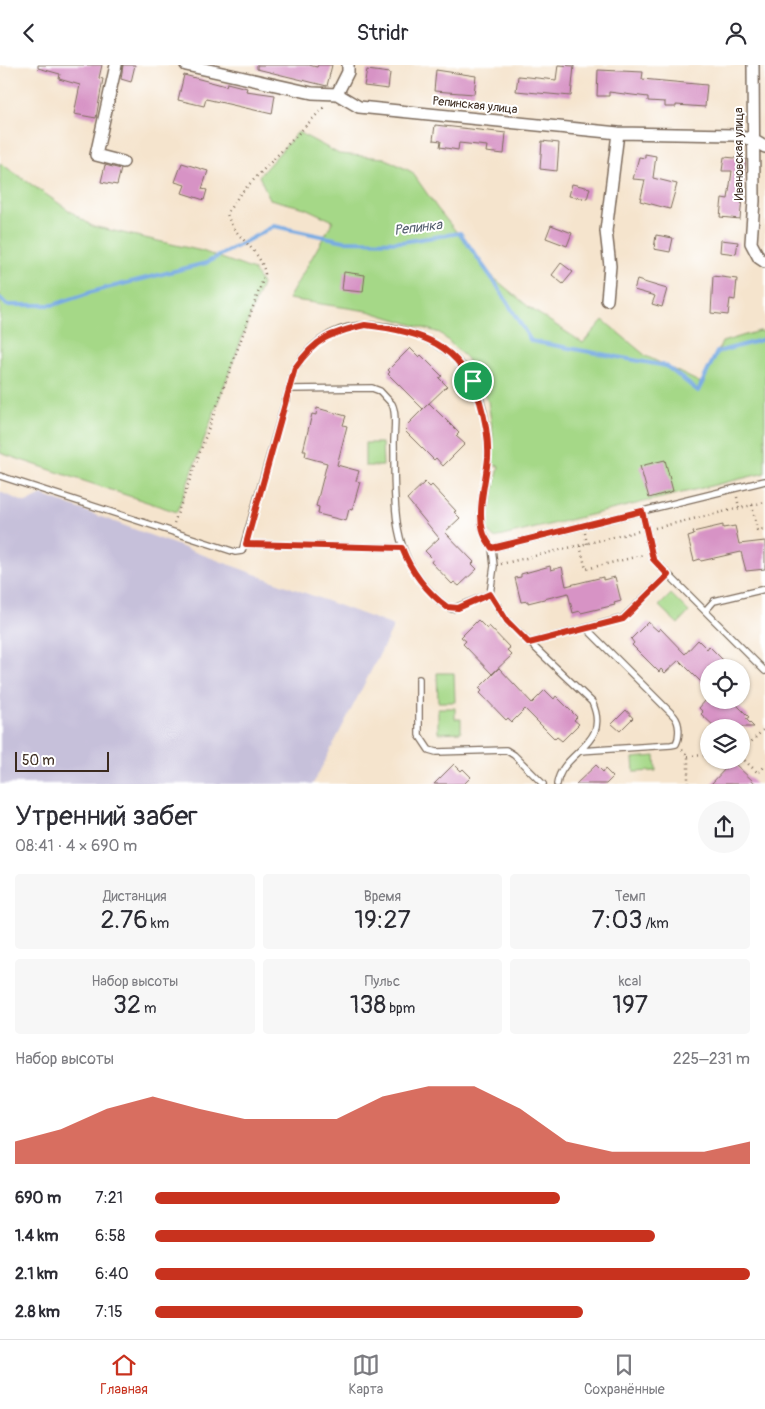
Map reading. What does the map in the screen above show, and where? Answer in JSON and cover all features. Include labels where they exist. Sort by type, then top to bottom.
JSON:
[{"type":"street","points":[[116,65],[96,155],[123,162]]},
{"type":"street","points":[[186,65],[312,93],[337,93],[348,72],[348,65]]},
{"type":"street","name":"Ивановская улица","points":[[753,65],[754,201],[751,243],[759,258],[765,262]]},
{"type":"street","name":"Репинская улица","points":[[337,93],[358,107],[618,133],[734,135],[753,140],[765,147]]},
{"type":"street","points":[[607,300],[610,266],[606,231],[618,133]]},
{"type":"lane","points":[[0,476],[234,552],[242,551],[246,544],[295,368],[307,351],[331,333],[365,325],[400,329],[431,340],[454,357],[473,381],[485,418],[488,456],[482,506],[483,531],[492,548],[494,566],[490,594],[507,621],[592,702],[597,713],[596,727],[592,740],[566,767],[557,784]]},
{"type":"lane","points":[[289,389],[372,388],[380,391],[392,404],[395,513],[402,548],[408,565],[415,575],[447,607],[458,608],[490,594]]},
{"type":"lane","points":[[492,548],[765,481]]},
{"type":"lane","points":[[642,511],[652,553],[657,563],[765,671]]},
{"type":"lane","points":[[246,544],[402,548]]},
{"type":"lane","points":[[529,643],[623,619],[668,575]]},
{"type":"lane","points":[[705,611],[714,601],[765,589]]},
{"type":"lane","points":[[580,751],[676,743],[678,739],[678,725],[674,716],[587,629]]},
{"type":"lane","points":[[419,679],[419,735],[429,751],[506,750],[514,755],[542,784]]},
{"type":"path","points":[[177,512],[265,274],[264,267],[251,246],[229,223],[227,213],[240,194],[337,93]]},
{"type":"path","points":[[737,498],[739,508]]},
{"type":"path","points":[[494,566],[587,542],[765,502]]},
{"type":"path","points":[[752,505],[757,530],[765,529]]},
{"type":"path","points":[[580,545],[586,569],[652,553]]},
{"type":"path","points":[[750,743],[765,728]]},
{"type":"path","points":[[676,743],[688,756],[688,784]]},
{"type":"path","points":[[688,756],[700,755]]},
{"type":"path","points":[[750,765],[758,773],[765,766]]},
{"type":"shaded area","points":[[0,492],[26,503],[42,495],[394,626],[313,784],[0,784]]},
{"type":"green space","points":[[298,132],[339,154],[384,158],[412,172],[437,208],[494,278],[530,308],[583,343],[603,320],[646,356],[703,384],[722,342],[759,331],[765,332],[765,473],[494,538],[486,529],[499,466],[492,465],[493,434],[488,401],[467,359],[440,333],[368,311],[288,299],[333,221],[305,208],[270,199],[259,176]]},
{"type":"green space","points":[[0,163],[92,226],[202,251],[254,270],[262,284],[177,512],[0,453]]},
{"type":"green space","points":[[365,443],[382,443],[383,466],[365,466]]},
{"type":"green space","points":[[671,594],[689,612],[678,624],[659,606]]},
{"type":"green space","points":[[437,673],[454,673],[455,702],[438,702]]},
{"type":"green space","points":[[438,708],[455,708],[455,719],[461,719],[461,732],[438,733]]},
{"type":"green space","points":[[655,756],[656,771],[634,772],[633,758]]},
{"type":"building","points":[[38,65],[102,65],[99,78],[103,79],[96,118],[74,114],[80,85],[59,79],[60,74],[38,68]]},
{"type":"building","points":[[123,65],[135,65],[131,82],[121,79]]},
{"type":"building","points":[[257,65],[309,65],[317,67],[318,65],[332,65],[327,86],[257,69]]},
{"type":"building","points":[[558,65],[574,66],[571,96],[516,91],[518,76],[556,80]]},
{"type":"building","points":[[367,70],[390,73],[388,89],[364,86]]},
{"type":"building","points":[[436,70],[476,76],[474,94],[434,91]]},
{"type":"building","points":[[598,70],[643,72],[642,79],[707,85],[705,107],[676,105],[676,107],[665,107],[665,102],[648,101],[648,97],[609,92],[609,96],[597,96]]},
{"type":"building","points":[[184,75],[226,86],[227,83],[247,88],[246,91],[275,95],[272,114],[206,99],[204,106],[178,100]]},
{"type":"building","points":[[435,125],[506,133],[504,154],[486,152],[487,146],[459,143],[458,150],[440,147],[441,141],[433,140]]},
{"type":"building","points":[[542,141],[559,143],[557,171],[540,169]]},
{"type":"building","points":[[645,154],[656,156],[653,178],[677,184],[670,209],[640,201],[645,180],[633,179],[639,157],[645,158]]},
{"type":"building","points":[[724,157],[746,159],[740,219],[720,217],[722,198],[728,199],[732,171],[722,171]]},
{"type":"building","points":[[182,163],[208,171],[202,189],[207,190],[204,200],[182,193],[185,185],[175,182]]},
{"type":"building","points":[[105,165],[121,169],[117,185],[101,182]]},
{"type":"building","points":[[572,184],[590,188],[587,199],[569,196]]},
{"type":"building","points":[[551,225],[572,233],[567,246],[546,238]]},
{"type":"building","points":[[656,235],[673,238],[670,252],[654,249]]},
{"type":"building","points":[[721,240],[738,242],[736,254],[720,252]]},
{"type":"building","points":[[561,263],[573,272],[563,284],[552,275]]},
{"type":"building","points":[[344,272],[365,275],[363,292],[342,290]]},
{"type":"building","points":[[713,276],[737,279],[735,300],[730,299],[728,315],[711,313]]},
{"type":"building","points":[[637,280],[667,289],[662,307],[652,304],[655,296],[634,290]]},
{"type":"building","points":[[410,348],[419,357],[421,355],[442,376],[439,378],[447,386],[423,409],[388,374],[390,372],[388,370]]},
{"type":"building","points":[[429,403],[459,433],[456,436],[465,444],[443,466],[436,458],[434,460],[405,431],[407,429],[405,427]]},
{"type":"building","points":[[317,408],[346,416],[343,425],[347,426],[337,465],[359,471],[356,481],[360,482],[352,510],[349,509],[346,521],[318,514],[319,507],[316,506],[327,463],[305,457],[306,451],[303,451],[312,414],[316,415]]},
{"type":"building","points":[[665,460],[673,491],[649,498],[640,466]]},
{"type":"building","points":[[425,482],[430,487],[432,485],[456,511],[454,512],[460,518],[445,532],[474,562],[472,564],[477,569],[459,586],[454,582],[452,584],[431,562],[433,559],[425,551],[439,538],[407,499]]},
{"type":"building","points":[[723,525],[723,528],[735,526],[739,544],[765,541],[765,569],[746,571],[741,552],[694,561],[688,537],[694,535],[693,532]]},
{"type":"building","points":[[550,566],[551,570],[562,567],[566,586],[603,577],[603,580],[615,577],[621,601],[614,603],[615,605],[581,613],[580,611],[573,613],[568,593],[528,603],[528,601],[521,602],[515,578],[521,577],[521,574]]},
{"type":"building","points":[[478,620],[487,629],[489,626],[510,648],[507,650],[512,655],[492,674],[463,644],[466,641],[461,637]]},
{"type":"building","points":[[648,622],[658,631],[660,628],[685,654],[698,640],[707,649],[709,646],[722,659],[700,659],[700,681],[679,660],[665,673],[661,669],[659,672],[632,645],[634,643],[631,639]]},
{"type":"building","points":[[499,668],[532,703],[545,690],[554,699],[556,696],[577,717],[574,720],[579,724],[562,741],[557,737],[555,739],[525,709],[512,722],[508,718],[506,720],[480,693],[482,691],[479,688]]},
{"type":"building","points":[[700,709],[741,709],[749,717],[746,719],[706,719],[701,714],[703,712]]},
{"type":"building","points":[[626,710],[633,718],[620,731],[612,724]]},
{"type":"building","points":[[454,764],[471,777],[464,784],[434,784]]},
{"type":"building","points":[[596,765],[603,772],[605,769],[613,777],[606,784],[576,784]]},
{"type":"building","points":[[725,769],[740,769],[756,784],[711,784]]},
{"type":"waterway","name":"Репинка","points":[[0,298],[7,305],[53,305],[95,291],[206,263],[274,226],[344,241],[402,242],[460,233],[496,284],[531,341],[666,366],[698,391],[717,352],[765,339]]},
{"type":"route","points":[[365,325],[400,329],[431,340],[454,357],[473,381],[485,418],[488,456],[482,506],[483,531],[492,548],[642,511],[653,559],[668,575],[623,619],[529,643],[507,621],[490,594],[458,608],[452,609],[447,607],[415,575],[408,565],[402,548],[246,544],[295,368],[307,351],[331,333],[365,325]]}]
